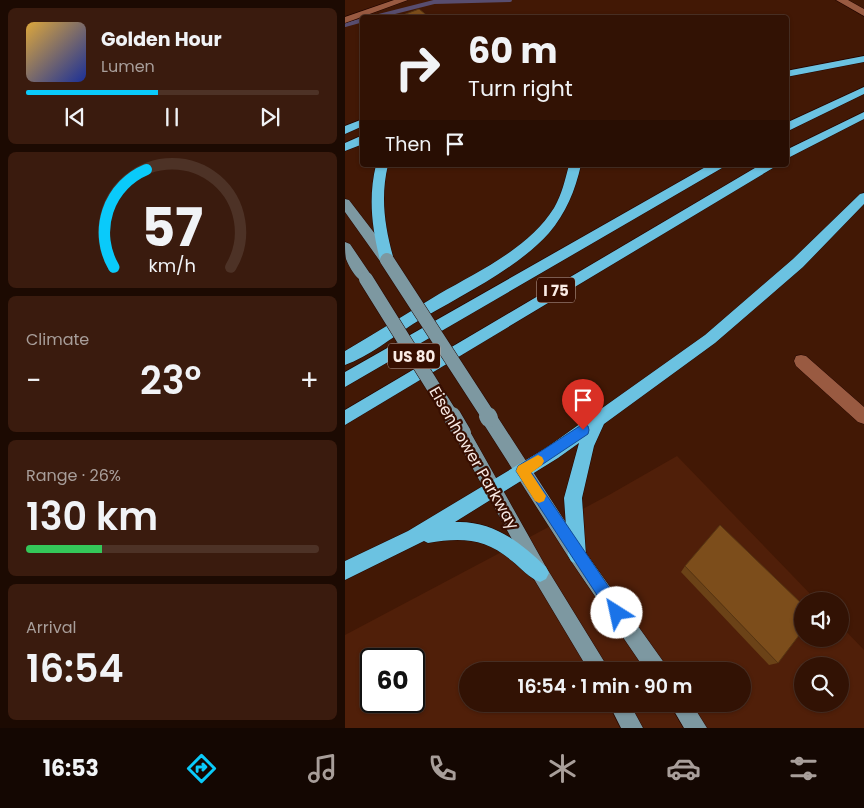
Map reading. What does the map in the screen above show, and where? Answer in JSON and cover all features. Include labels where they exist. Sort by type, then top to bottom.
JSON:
[{"type":"highway","points":[[789,73],[864,60]]},
{"type":"highway","points":[[789,127],[864,90]]},
{"type":"highway","points":[[789,153],[864,115]]},
{"type":"highway","points":[[345,126],[360,123]]},
{"type":"highway","points":[[345,130],[360,123]]},
{"type":"highway","points":[[345,147],[360,140]]},
{"type":"highway","points":[[381,167],[377,183],[376,206],[377,220],[387,260]]},
{"type":"highway","points":[[345,359],[524,249],[543,231],[559,210],[570,188],[575,167]]},
{"type":"highway","name":"I 75","points":[[345,380],[715,167]]},
{"type":"highway","name":"I 75","points":[[345,418],[766,167]]},
{"type":"highway","points":[[345,571],[414,536],[522,471],[710,339],[755,302],[821,241],[864,197]]},
{"type":"highway","points":[[577,556],[573,498],[586,445],[599,418]]},
{"type":"highway","points":[[414,536],[451,529],[478,531],[505,543],[541,573]]},
{"type":"main road","name":"Eisenhower Parkway","points":[[345,203],[387,260],[577,556],[652,662]]},
{"type":"main road","name":"Eisenhower Parkway","points":[[345,247],[462,434],[541,573],[595,662]]},
{"type":"main road","points":[[624,712],[633,728]]},
{"type":"main road","points":[[686,712],[697,728]]},
{"type":"street","points":[[345,20],[403,0]]},
{"type":"street","points":[[841,0],[864,13]]},
{"type":"street","points":[[801,361],[864,417]]},
{"type":"shaded area","points":[[677,456],[808,592],[794,592],[794,647],[849,647],[849,634],[864,650],[864,728],[345,728],[345,635],[609,495]]},
{"type":"building","points":[[419,9],[426,15],[403,15]]},
{"type":"building","points":[[720,525],[794,596],[794,642],[778,663],[685,566]]},
{"type":"waterway","points":[[383,15],[434,2],[510,0]]},
{"type":"waterway","points":[[345,25],[360,21]]},
{"type":"slow traffic","points":[[538,461],[522,471],[539,496]]},
{"type":"route","points":[[583,430],[522,471],[577,556],[617,613]]}]
